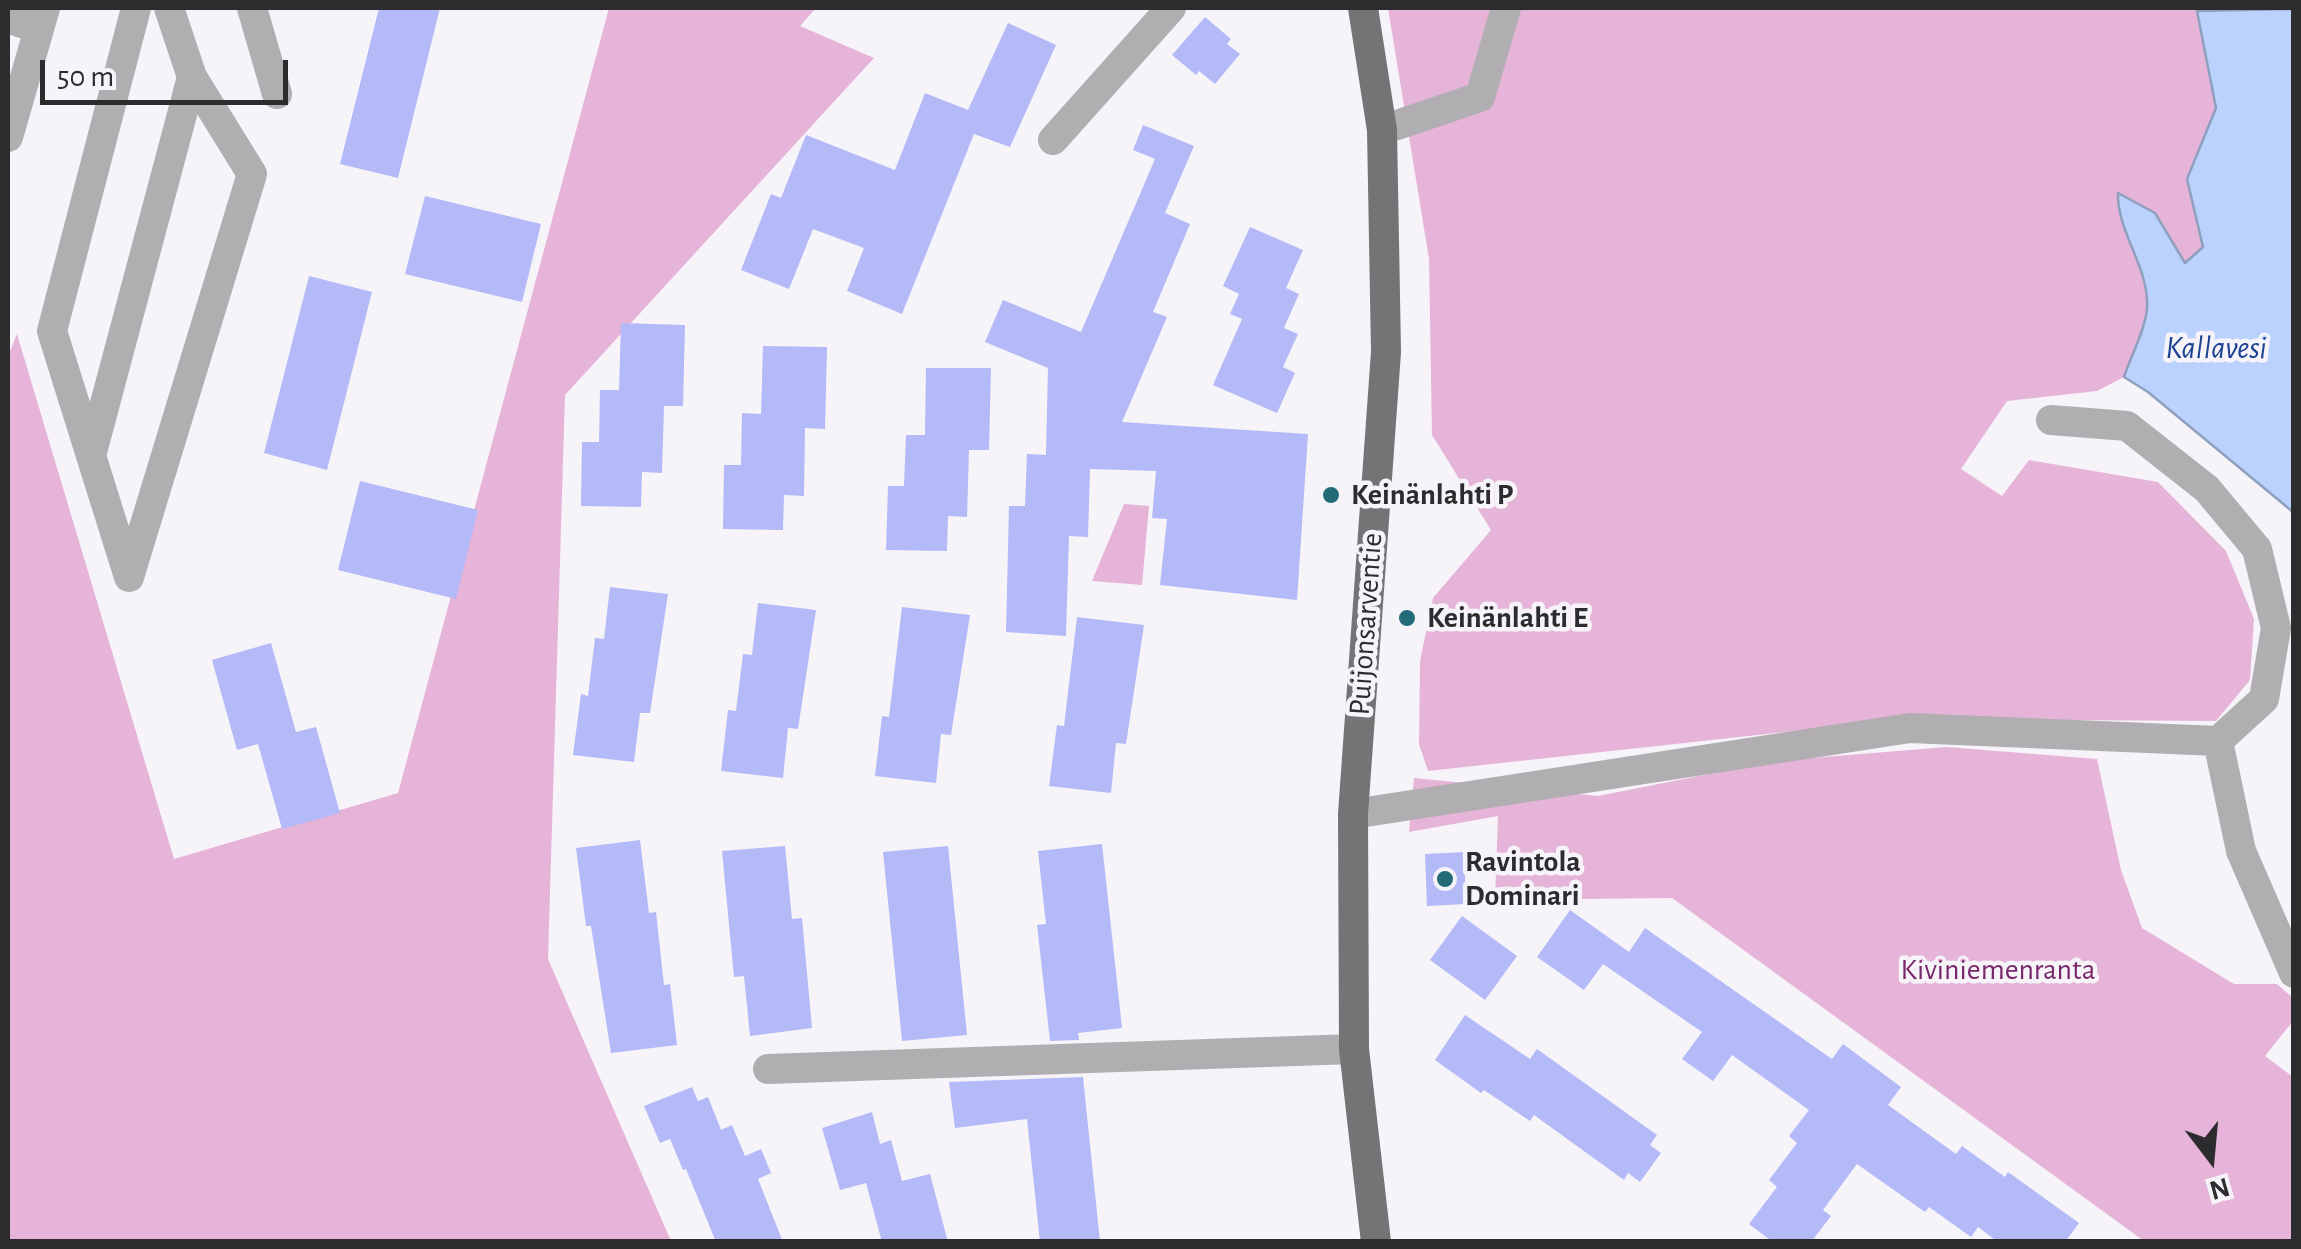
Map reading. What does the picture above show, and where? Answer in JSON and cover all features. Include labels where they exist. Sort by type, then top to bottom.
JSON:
[{"type":"main road","name":"Puijonsarventie","points":[[1363,8],[1382,130],[1386,352],[1353,814],[1354,1049],[1376,1242]]},
{"type":"street","points":[[136,8],[52,331],[130,576],[252,174],[192,77],[169,8]]},
{"type":"street","points":[[252,8],[278,94]]},
{"type":"street","points":[[1053,140],[1171,8]]},
{"type":"street","points":[[1382,130],[1480,97],[1506,8]]},
{"type":"street","points":[[8,18],[42,18],[8,136]]},
{"type":"street","points":[[91,456],[192,77]]},
{"type":"street","points":[[1353,814],[1910,728],[2218,741],[2264,699],[2276,628],[2256,549],[2207,489],[2127,426],[2051,420]]},
{"type":"street","points":[[2218,741],[2240,851],[2294,972]]},
{"type":"street","points":[[768,1069],[1354,1049]]},
{"type":"green space","points":[[609,8],[816,8],[800,26],[874,58],[565,395],[548,959],[671,1241],[8,1242],[8,356],[17,334],[174,859],[398,793]]},
{"type":"green space","points":[[1388,8],[2293,8],[2197,11],[2216,108],[2188,179],[2203,247],[2185,263],[2155,213],[2118,194],[2123,223],[2147,294],[2144,326],[2124,377],[2097,391],[2007,401],[1961,469],[2002,496],[2029,460],[2158,482],[2226,551],[2254,619],[2250,680],[2216,721],[1904,719],[1428,771],[1419,744],[1420,661],[1433,598],[1491,530],[1432,435],[1429,259]]},
{"type":"green space","points":[[1124,504],[1149,506],[1142,585],[1092,581]]},
{"type":"green space","name":"Kiviniemenranta","points":[[1947,747],[2097,759],[2121,870],[2142,928],[2234,984],[2277,984],[2293,998],[2293,1021],[2265,1056],[2293,1077],[2293,1241],[2144,1241],[1672,898],[1495,900],[1498,816],[1409,832],[1414,778],[1598,796],[1774,761]]},
{"type":"water","name":"Kallavesi","points":[[2294,9],[2293,512],[2148,392],[2124,377],[2144,326],[2147,294],[2123,222],[2118,193],[2155,213],[2185,263],[2203,247],[2187,179],[2216,108],[2197,11]]},
{"type":"building","points":[[379,8],[440,8],[398,178],[340,164]]},
{"type":"building","points":[[1205,17],[1231,39],[1227,44],[1240,54],[1215,84],[1199,71],[1196,75],[1172,55]]},
{"type":"building","points":[[1008,23],[1056,45],[1010,147],[974,134],[902,314],[847,291],[864,248],[813,229],[789,289],[741,270],[771,194],[781,198],[806,135],[895,170],[925,93],[968,110]]},
{"type":"building","points":[[1143,125],[1194,146],[1165,213],[1190,224],[1153,312],[1167,317],[1122,422],[1308,434],[1297,600],[1160,585],[1167,519],[1152,518],[1156,471],[1090,469],[1088,537],[1069,536],[1066,636],[1006,632],[1009,506],[1025,506],[1027,454],[1046,455],[1048,368],[985,342],[1003,300],[1081,332],[1155,159],[1133,150]]},
{"type":"building","points":[[425,196],[541,224],[522,302],[405,274]]},
{"type":"building","points":[[1250,227],[1303,250],[1286,288],[1299,294],[1284,328],[1298,334],[1283,367],[1295,373],[1277,413],[1213,385],[1242,319],[1230,314],[1239,294],[1223,286]]},
{"type":"building","points":[[309,276],[372,292],[327,470],[264,453]]},
{"type":"building","points":[[621,323],[685,325],[683,406],[664,406],[662,473],[642,472],[641,507],[581,506],[582,442],[599,442],[600,390],[619,390]]},
{"type":"building","points":[[763,346],[827,347],[825,429],[805,428],[804,496],[784,495],[783,530],[723,529],[724,465],[741,465],[742,413],[761,414]]},
{"type":"building","points":[[926,368],[991,368],[989,450],[969,450],[967,517],[948,516],[947,551],[886,550],[888,486],[904,486],[906,435],[925,435]]},
{"type":"building","points":[[360,481],[478,510],[456,599],[338,570]]},
{"type":"building","points":[[610,587],[668,594],[650,713],[640,713],[634,762],[573,755],[581,694],[588,696],[595,638],[604,639]]},
{"type":"building","points":[[758,603],[816,610],[798,729],[788,728],[783,778],[721,771],[728,710],[736,711],[743,654],[752,655]]},
{"type":"building","points":[[902,607],[970,615],[951,735],[941,734],[936,783],[875,776],[882,716],[889,717]]},
{"type":"building","points":[[1077,617],[1144,625],[1126,744],[1116,743],[1111,793],[1049,786],[1057,725],[1064,726]]},
{"type":"building","points":[[271,643],[296,732],[316,727],[340,813],[282,829],[258,744],[237,750],[212,660]]},
{"type":"building","points":[[640,840],[649,913],[656,912],[664,985],[670,984],[677,1045],[611,1053],[591,926],[586,926],[576,848]]},
{"type":"building","points":[[1102,844],[1122,1028],[1078,1033],[1079,1040],[1050,1041],[1037,925],[1046,924],[1038,851]]},
{"type":"building","points":[[785,846],[792,919],[802,918],[812,1028],[750,1036],[744,976],[734,977],[722,851]]},
{"type":"building","points":[[948,846],[967,1035],[902,1041],[883,852]]},
{"type":"building","name":"Ravintola Dominari","points":[[1464,852],[1466,904],[1427,906],[1425,854]]},
{"type":"building","points":[[1570,910],[1629,952],[1645,928],[1832,1059],[1843,1044],[1901,1087],[1888,1105],[1956,1154],[1962,1146],[2005,1177],[2008,1172],[2079,1223],[2065,1242],[1998,1242],[1978,1227],[1971,1237],[1929,1207],[1925,1212],[1857,1164],[1823,1210],[1831,1216],[1811,1242],[1773,1242],[1749,1224],[1777,1187],[1769,1180],[1797,1143],[1789,1136],[1809,1110],[1732,1055],[1713,1081],[1682,1059],[1702,1032],[1603,964],[1584,990],[1537,957]]},
{"type":"building","points":[[1462,916],[1517,956],[1485,1000],[1430,960]]},
{"type":"building","points":[[1465,1015],[1530,1059],[1537,1049],[1657,1135],[1650,1145],[1661,1153],[1640,1182],[1628,1173],[1624,1180],[1534,1115],[1530,1121],[1435,1060]]},
{"type":"building","points":[[1083,1077],[1100,1242],[1040,1242],[1027,1119],[955,1128],[949,1082]]},
{"type":"building","points":[[692,1087],[698,1101],[708,1097],[721,1130],[732,1125],[745,1156],[761,1149],[771,1173],[758,1179],[783,1242],[716,1242],[686,1169],[683,1170],[670,1139],[660,1143],[644,1106]]},
{"type":"building","points":[[872,1112],[880,1144],[891,1140],[902,1181],[930,1174],[948,1242],[882,1242],[866,1183],[840,1190],[822,1128]]},
{"type":"place","name":"Keinänlahti P","points":[[1331,495]]},
{"type":"place","name":"Keinänlahti E","points":[[1407,618]]},
{"type":"place","name":"Ravintola Dominari","points":[[1445,879]]}]
